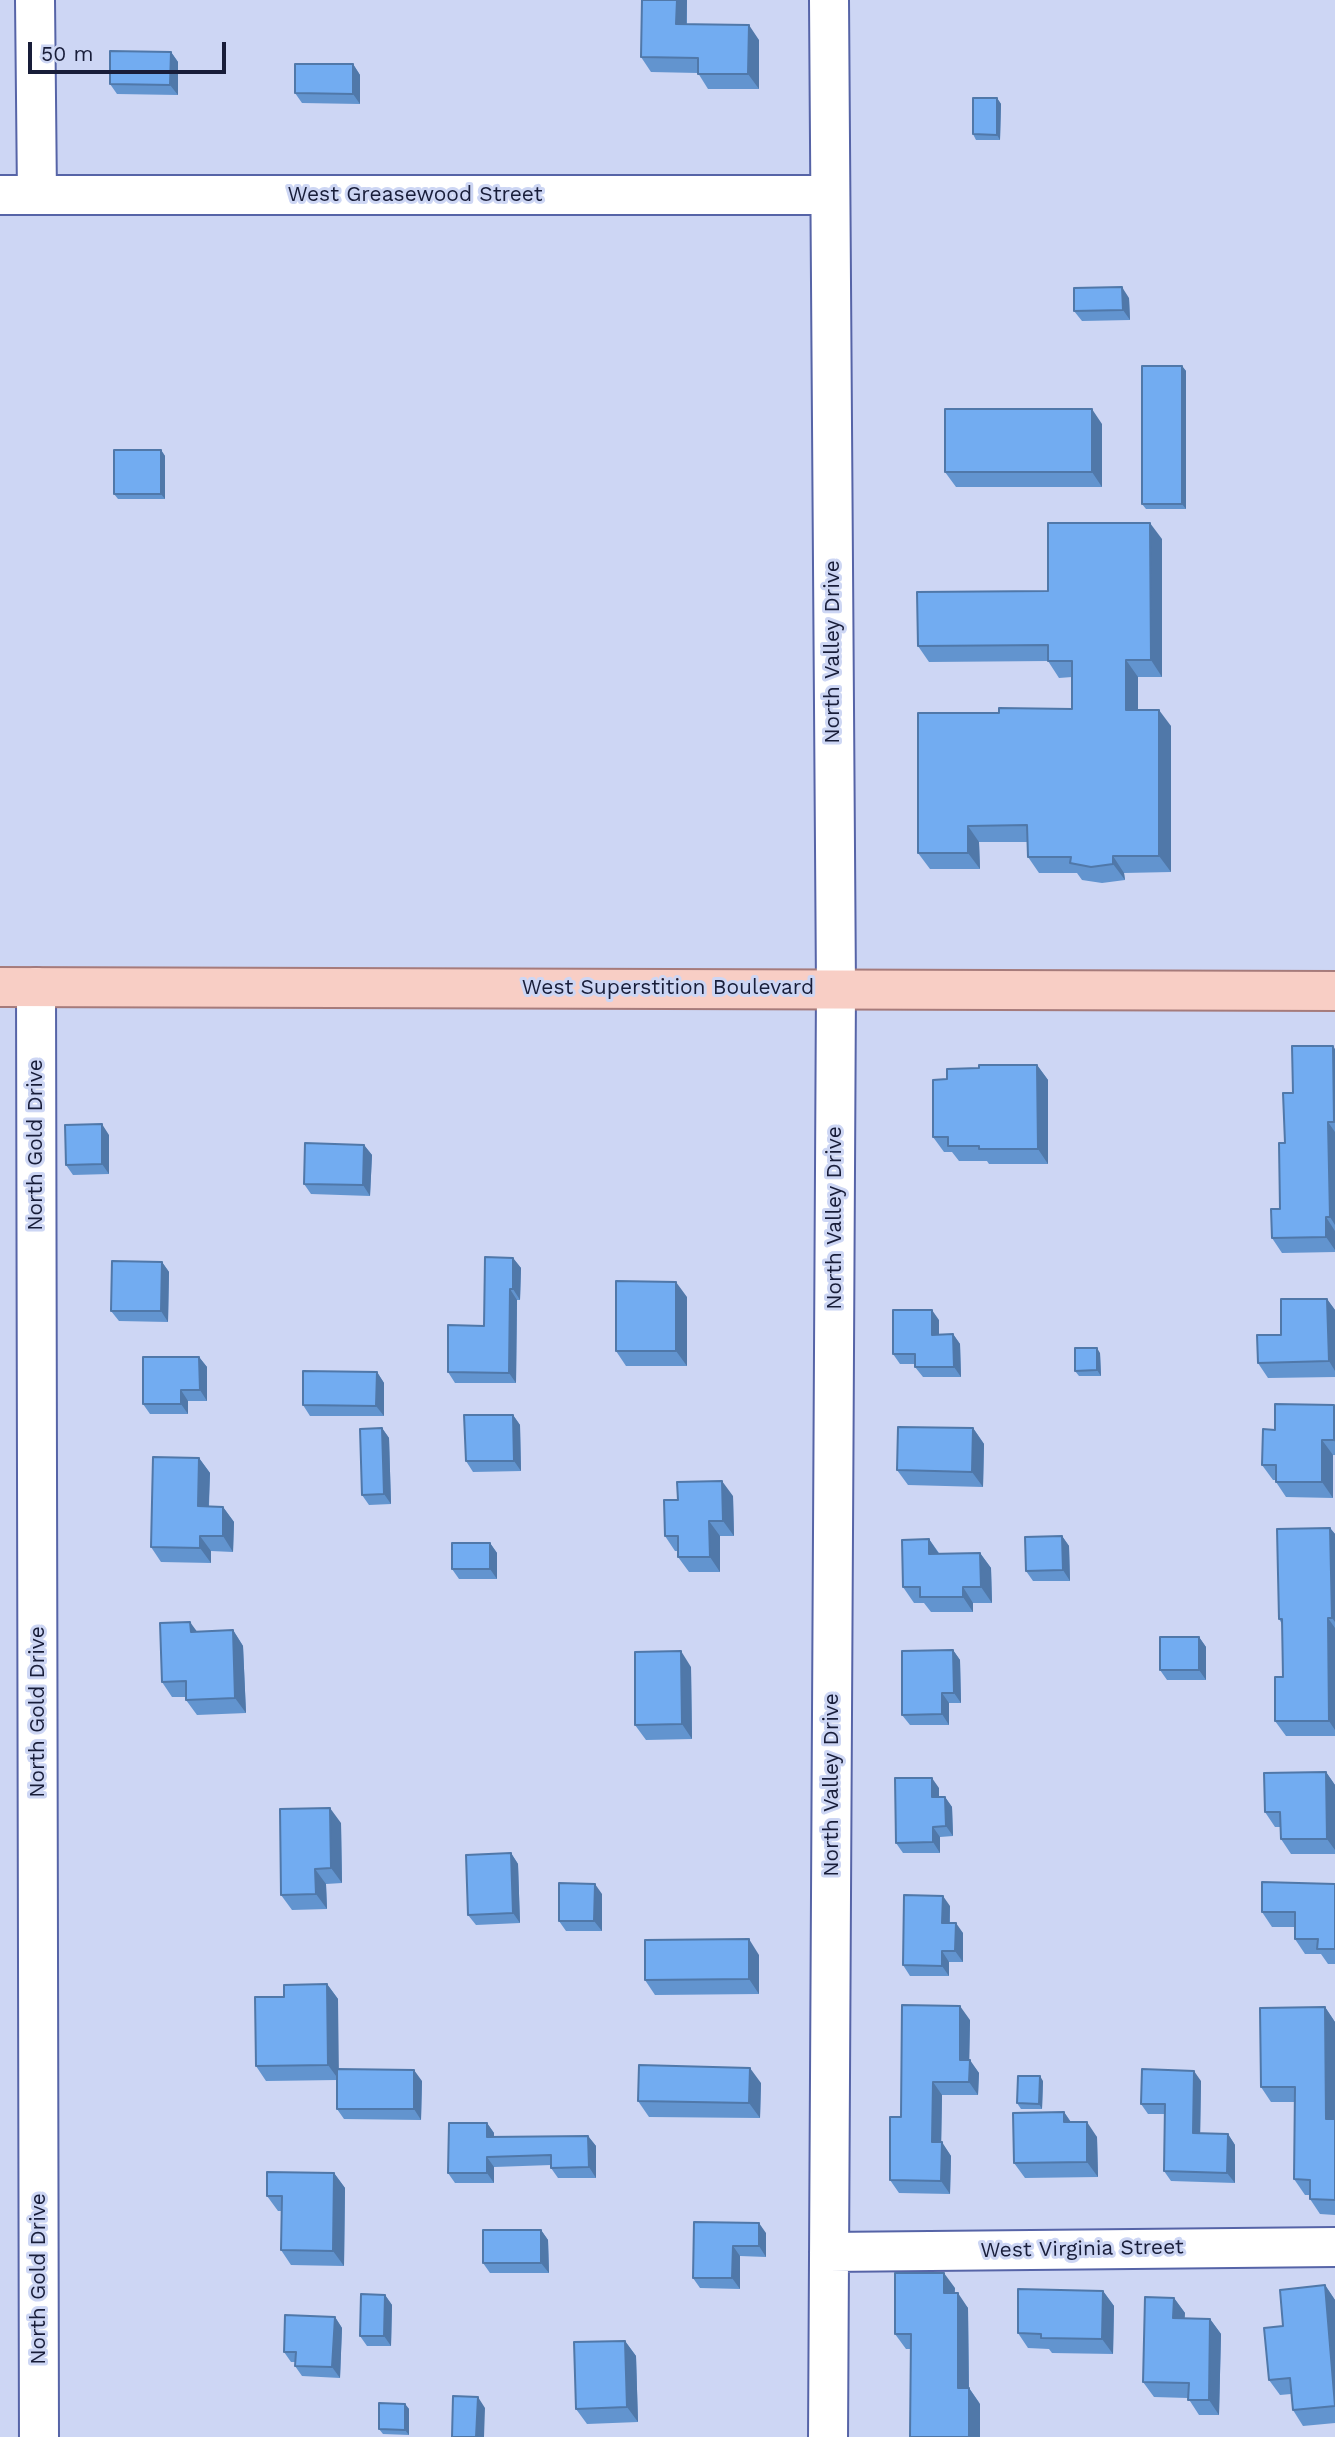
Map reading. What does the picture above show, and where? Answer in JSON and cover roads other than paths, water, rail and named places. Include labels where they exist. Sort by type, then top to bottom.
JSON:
[{"type":"main road","name":"West Superstition Boulevard","points":[[18,987],[1335,991]]},
{"type":"street","points":[[18,195],[35,0]]},
{"type":"street","name":"North Valley Drive","points":[[828,2437],[836,988],[829,0]]},
{"type":"street","name":"West Greasewood Street","points":[[18,195],[830,195]]},
{"type":"street","name":"North Gold Drive","points":[[18,987],[40,2437]]},
{"type":"street","name":"West Virginia Street","points":[[829,2252],[1335,2248]]}]
